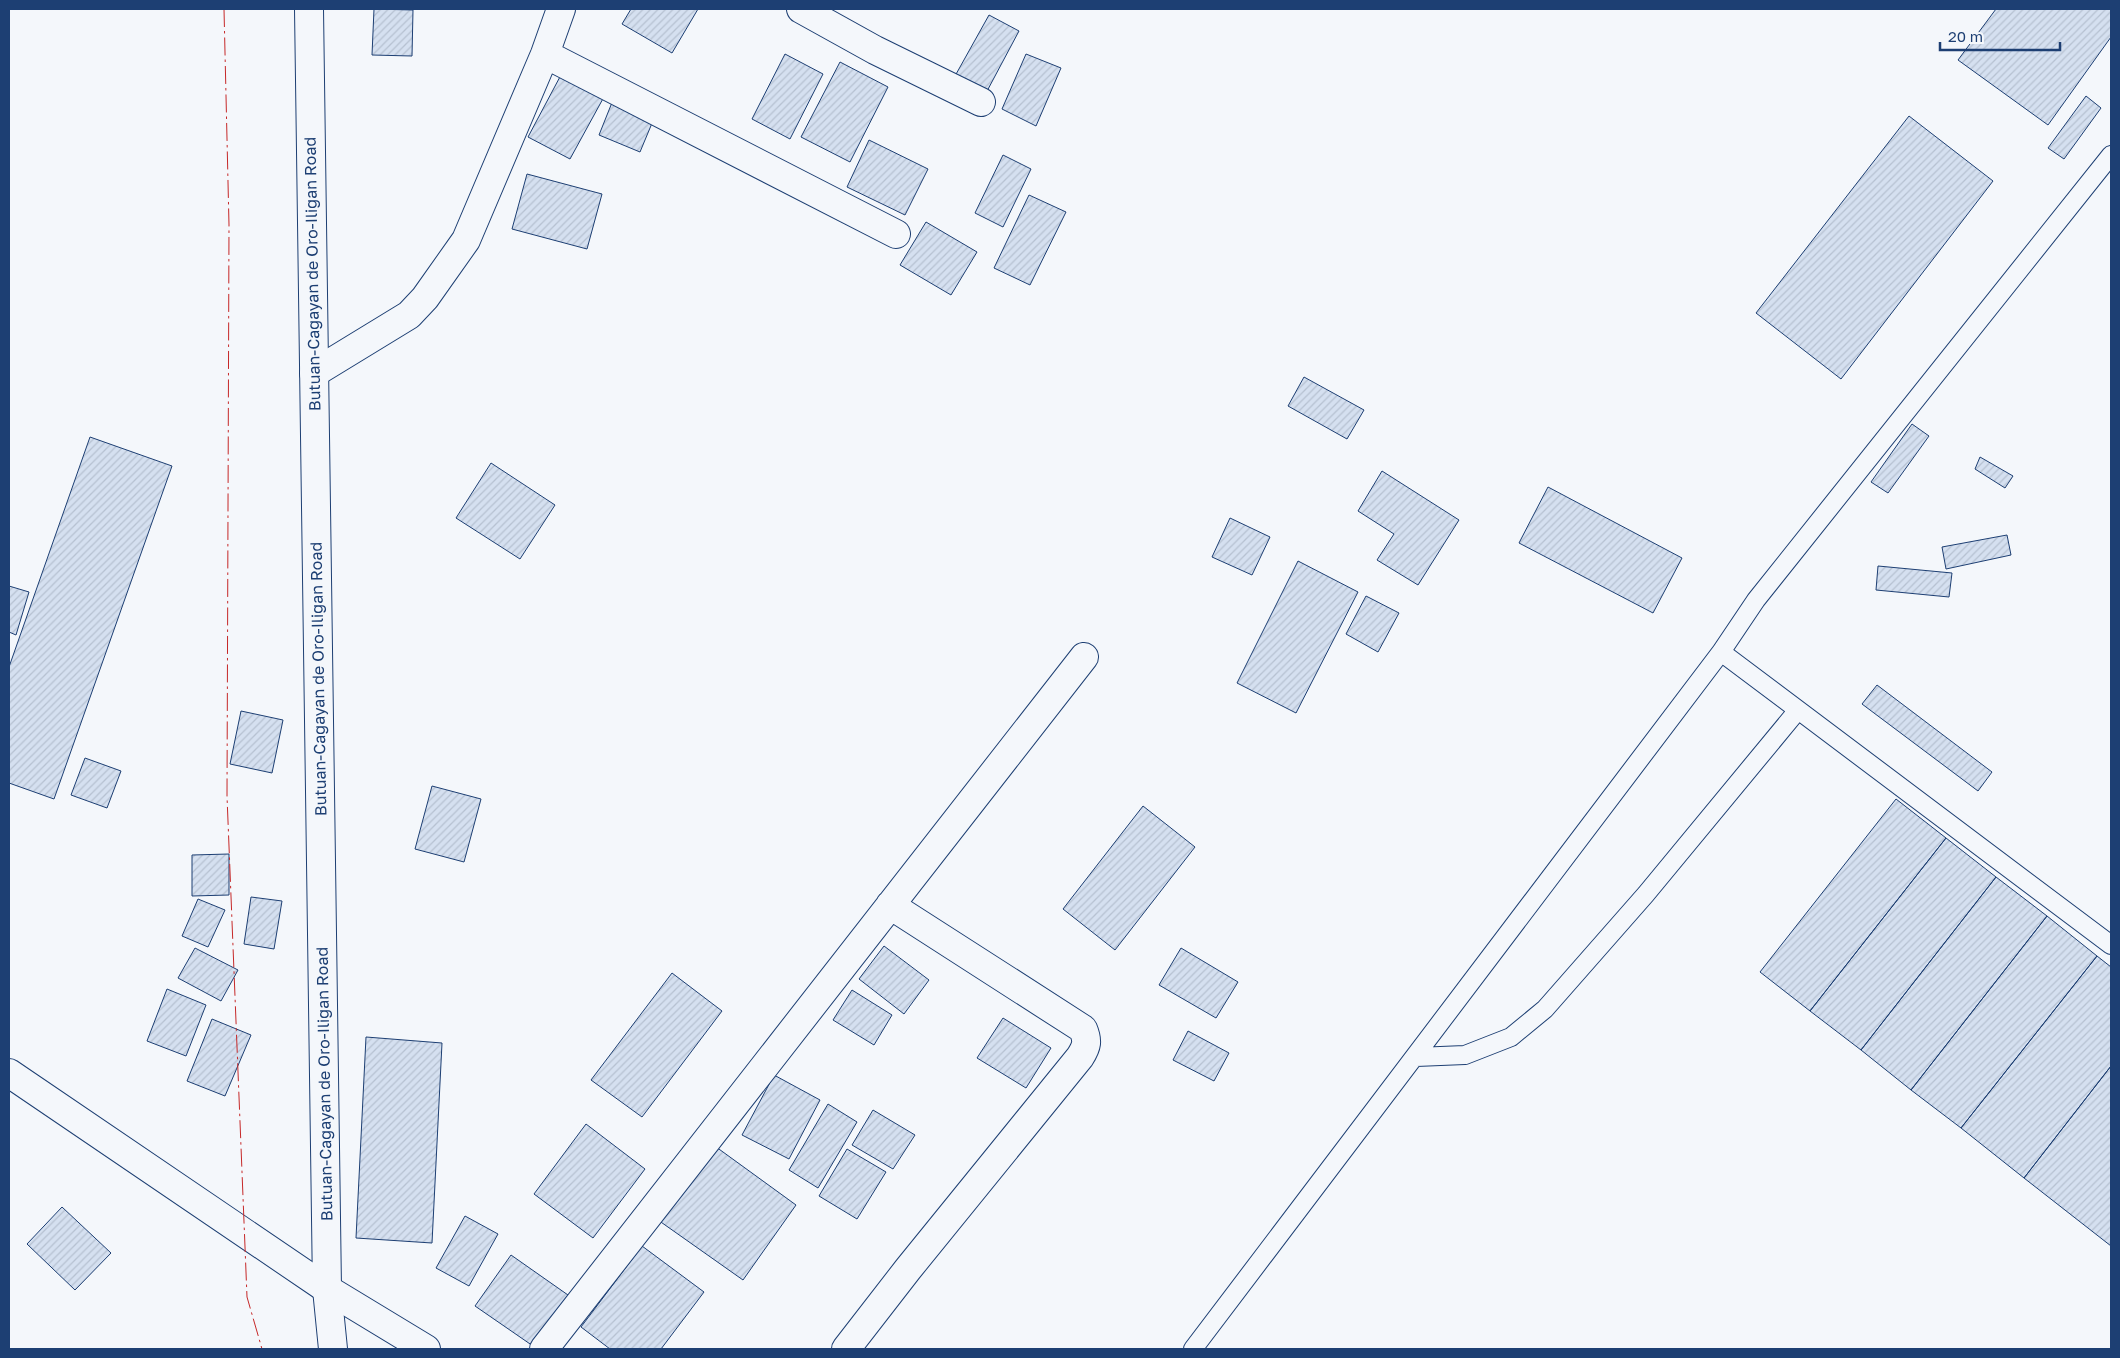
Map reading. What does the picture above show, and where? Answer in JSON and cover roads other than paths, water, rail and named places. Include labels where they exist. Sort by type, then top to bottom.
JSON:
[{"type":"main road","name":"Butuan-Cagayan de Oro-Iligan Road","points":[[309,9],[327,1289],[333,1349]]},
{"type":"main road","points":[[314,373],[409,315],[425,298],[466,240],[545,54],[561,9]]},
{"type":"main road","points":[[801,9],[875,50],[980,102]]},
{"type":"main road","points":[[545,54],[896,234]]},
{"type":"main road","points":[[544,1349],[1084,657]]},
{"type":"main road","points":[[846,1349],[1087,1046],[1087,1038],[1083,1028],[890,905]]},
{"type":"main road","points":[[9,1072],[327,1289],[426,1349]]},
{"type":"lane","points":[[1193,1349],[1721,652],[1756,600],[2111,155]]},
{"type":"lane","points":[[1721,652],[2111,945]]},
{"type":"lane","points":[[1416,1057],[1465,1055],[1511,1037],[1546,1009],[1646,894],[1798,710]]}]
